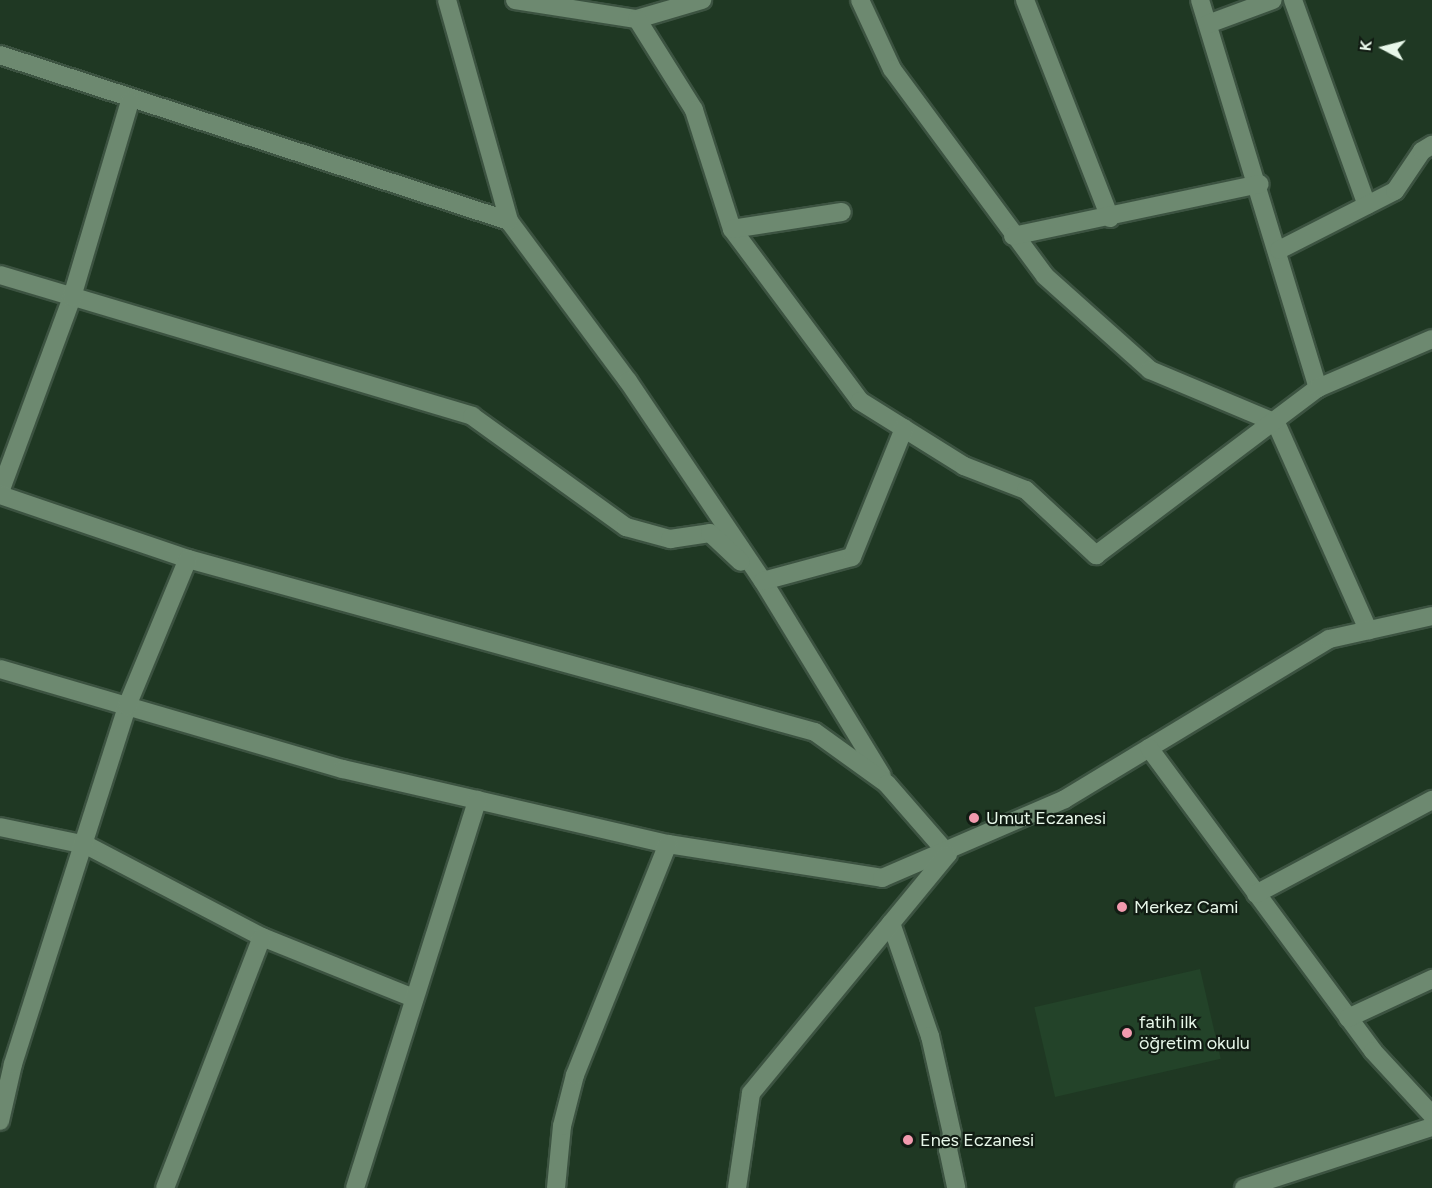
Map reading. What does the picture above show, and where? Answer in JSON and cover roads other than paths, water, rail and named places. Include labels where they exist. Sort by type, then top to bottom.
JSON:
[{"type":"street","points":[[447,0],[509,220],[628,381],[763,581],[886,784],[948,854]]},
{"type":"street","points":[[515,0],[637,19],[702,0]]},
{"type":"street","points":[[860,0],[892,69],[1013,236],[1045,276],[1150,370],[1276,423],[1368,630]]},
{"type":"street","points":[[1025,0],[1110,218]]},
{"type":"street","points":[[1200,0],[1260,184],[1318,388]]},
{"type":"street","points":[[1208,24],[1273,0]]},
{"type":"street","points":[[1293,0],[1367,205]]},
{"type":"street","points":[[637,19],[694,110],[732,229],[860,401],[964,466],[1026,490],[1096,555],[1276,423],[1318,388],[1432,339]]},
{"type":"street","points":[[0,55],[130,101],[509,220]]},
{"type":"street","points":[[130,101],[72,297],[0,493],[188,559],[815,732],[886,784]]},
{"type":"street","points":[[1279,250],[1395,190],[1422,150],[1432,145]]},
{"type":"street","points":[[1013,236],[1110,218],[1260,184]]},
{"type":"street","points":[[732,229],[842,212]]},
{"type":"street","points":[[0,275],[472,416],[626,527],[670,539],[710,533],[763,581]]},
{"type":"street","points":[[763,581],[852,557],[904,428]]},
{"type":"street","points":[[0,1121],[13,1064],[86,845],[127,706],[188,559]]},
{"type":"street","points":[[0,669],[343,769],[668,844],[882,878],[948,854],[1065,799],[1329,639],[1432,616]]},
{"type":"street","points":[[1149,748],[1348,1018],[1432,1115]]},
{"type":"street","points":[[355,1188],[477,800]]},
{"type":"street","points":[[1256,894],[1432,800]]},
{"type":"street","points":[[0,827],[86,845],[262,937],[414,998]]},
{"type":"street","points":[[556,1188],[561,1126],[574,1075],[668,844]]},
{"type":"street","points":[[737,1188],[751,1093],[948,854]]},
{"type":"street","points":[[891,923],[930,1036],[952,1134],[948,1149],[956,1188]]},
{"type":"street","points":[[165,1188],[262,937]]},
{"type":"street","points":[[1348,1018],[1432,979]]},
{"type":"street","points":[[1245,1188],[1432,1127]]},
{"type":"place","name":"Umut Eczanesi","points":[[974,818]]},
{"type":"place","name":"Merkez Cami","points":[[1122,907]]},
{"type":"place","name":"fatih ilk öğretim okulu","points":[[1127,1033]]},
{"type":"place","name":"Enes Eczanesi","points":[[908,1140]]}]
